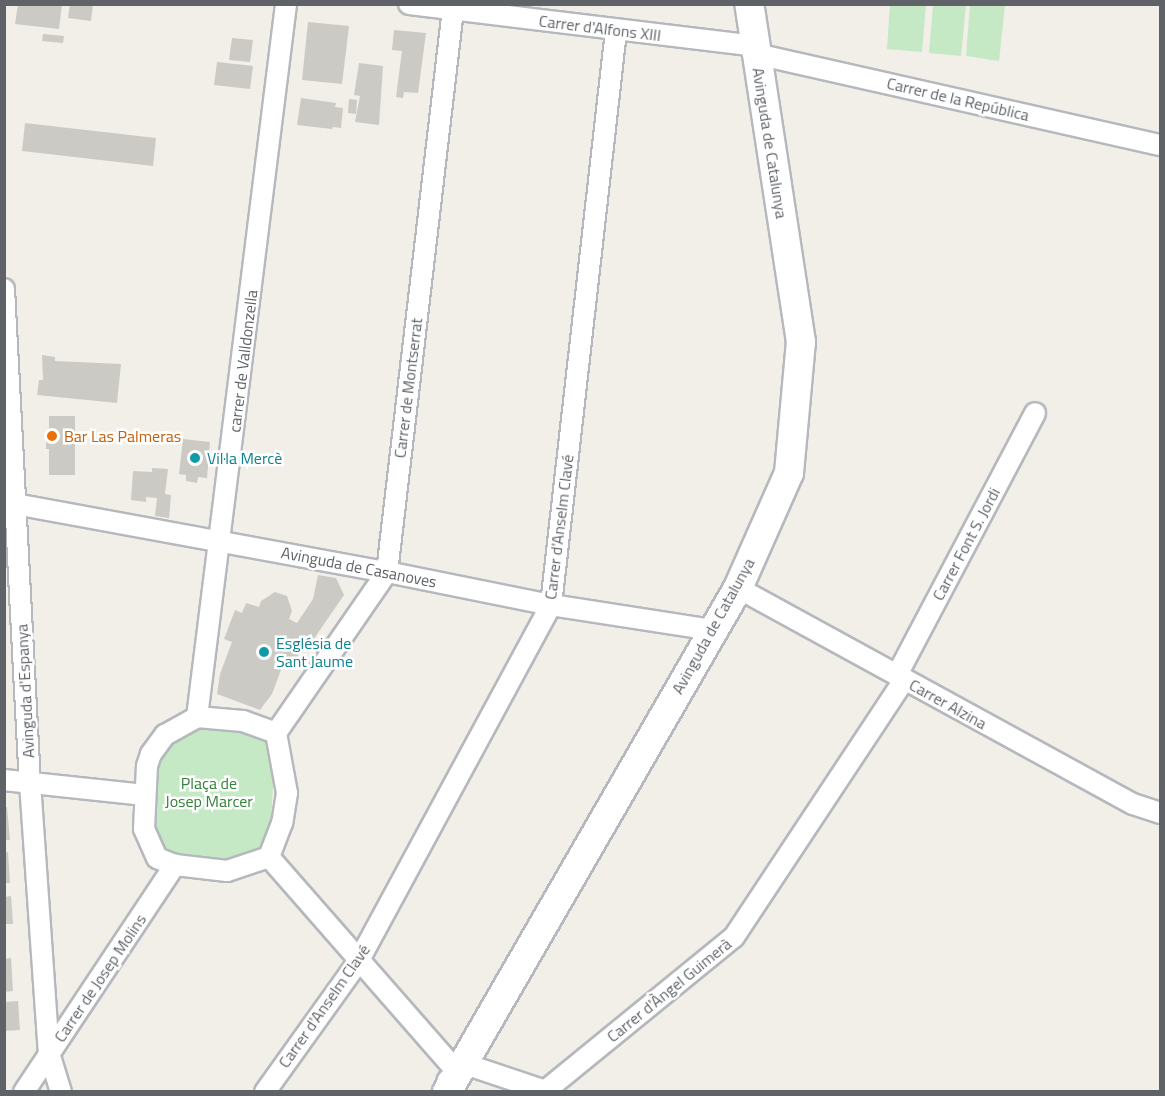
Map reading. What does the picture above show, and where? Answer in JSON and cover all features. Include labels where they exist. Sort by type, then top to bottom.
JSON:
[{"type":"street","name":"carrer de Valldonzella","points":[[197,717],[221,542],[285,4]]},
{"type":"street","name":"Carrer d'Alfons XIII","points":[[409,4],[756,50]]},
{"type":"street","name":"Avinguda de Catalunya","points":[[455,1076],[738,588],[789,473],[801,342],[749,4]]},
{"type":"street","name":"Carrer de Montserrat","points":[[276,733],[387,572],[453,9]]},
{"type":"street","name":"Carrer d'Anselm Clavé","points":[[265,1092],[358,962],[551,605],[616,31]]},
{"type":"street","name":"Carrer de la República","points":[[756,50],[1161,145]]},
{"type":"street","name":"Avinguda d'Espanya","points":[[4,289],[10,503],[49,1053],[61,1092]]},
{"type":"street","name":"Carrer Font S. Jordi","points":[[900,677],[1035,413]]},
{"type":"street","name":"Avinguda de Casanoves","points":[[10,503],[387,572],[551,605],[713,630]]},
{"type":"street","name":"Carrer Alzina","points":[[738,588],[1133,804],[1161,813]]},
{"type":"street","name":"Carrer d'Àngel Guimerà","points":[[455,1076],[545,1091],[735,937],[900,677]]},
{"type":"street","points":[[197,717],[243,721],[276,733],[286,793],[282,823],[269,857],[227,871],[176,865],[157,858],[144,829],[144,795],[151,754],[165,735],[197,717]]},
{"type":"street","points":[[4,780],[144,795]]},
{"type":"street","points":[[269,857],[455,1076],[436,1092]]},
{"type":"street","name":"Carrer de Josep Molins","points":[[24,1092],[176,865]]},
{"type":"green space","points":[[890,4],[926,5],[922,52],[887,49]]},
{"type":"green space","points":[[933,5],[966,5],[961,56],[929,53]]},
{"type":"green space","points":[[970,5],[1005,5],[999,61],[966,56]]},
{"type":"green space","name":"Plaça de Josep Marcer","points":[[197,717],[276,733],[269,857],[227,871],[157,858],[147,766]]},
{"type":"building","points":[[18,4],[62,4],[59,29],[15,24]]},
{"type":"building","points":[[70,4],[93,4],[91,21],[68,18]]},
{"type":"building","points":[[308,22],[349,26],[342,84],[302,80]]},
{"type":"building","points":[[394,30],[426,33],[418,93],[404,92],[403,98],[396,97],[402,51],[392,50]]},
{"type":"building","points":[[43,34],[64,36],[63,43],[42,41]]},
{"type":"building","points":[[232,38],[253,40],[250,62],[229,60]]},
{"type":"building","points":[[217,62],[253,66],[250,89],[214,85]]},
{"type":"building","points":[[359,63],[383,66],[379,125],[355,122],[360,96],[354,95]]},
{"type":"building","points":[[301,98],[336,103],[335,107],[343,108],[341,128],[297,125]]},
{"type":"building","points":[[349,99],[357,100],[356,114],[348,113]]},
{"type":"building","points":[[25,123],[156,138],[153,166],[22,151]]},
{"type":"building","points":[[42,355],[55,357],[55,361],[121,364],[117,403],[37,395],[39,380],[43,380]]},
{"type":"building","points":[[49,416],[75,416],[75,475],[49,475],[49,449],[46,449],[46,441],[49,441]]},
{"type":"building","name":"Vil·la Mercè","points":[[183,439],[210,442],[207,478],[198,477],[197,483],[186,481],[186,475],[179,474]]},
{"type":"building","points":[[152,468],[168,469],[165,494],[171,495],[169,518],[155,516],[157,498],[146,497],[146,502],[131,500],[133,471],[152,472]]},
{"type":"building","name":"Església de Sant Jaume","points":[[318,575],[336,578],[344,595],[311,643],[304,640],[294,666],[284,662],[272,694],[260,710],[217,694],[220,674],[232,642],[224,639],[235,610],[242,613],[246,603],[259,607],[261,601],[275,592],[287,596],[292,611],[289,619],[297,623],[313,599]]},
{"type":"building","points":[[4,807],[7,807],[10,840],[4,840]]},
{"type":"building","points":[[8,852],[10,883],[4,883],[4,853]]},
{"type":"building","points":[[11,896],[13,924],[4,924],[4,897]]},
{"type":"building","points":[[11,958],[13,991],[4,992],[4,959]]},
{"type":"building","points":[[18,1001],[20,1030],[4,1031],[4,1002]]},
{"type":"place","name":"Bar Las Palmeras","points":[[52,436]]},
{"type":"place","name":"Vil·la Mercè","points":[[195,458]]},
{"type":"place","name":"Església de Sant Jaume","points":[[264,652]]}]
